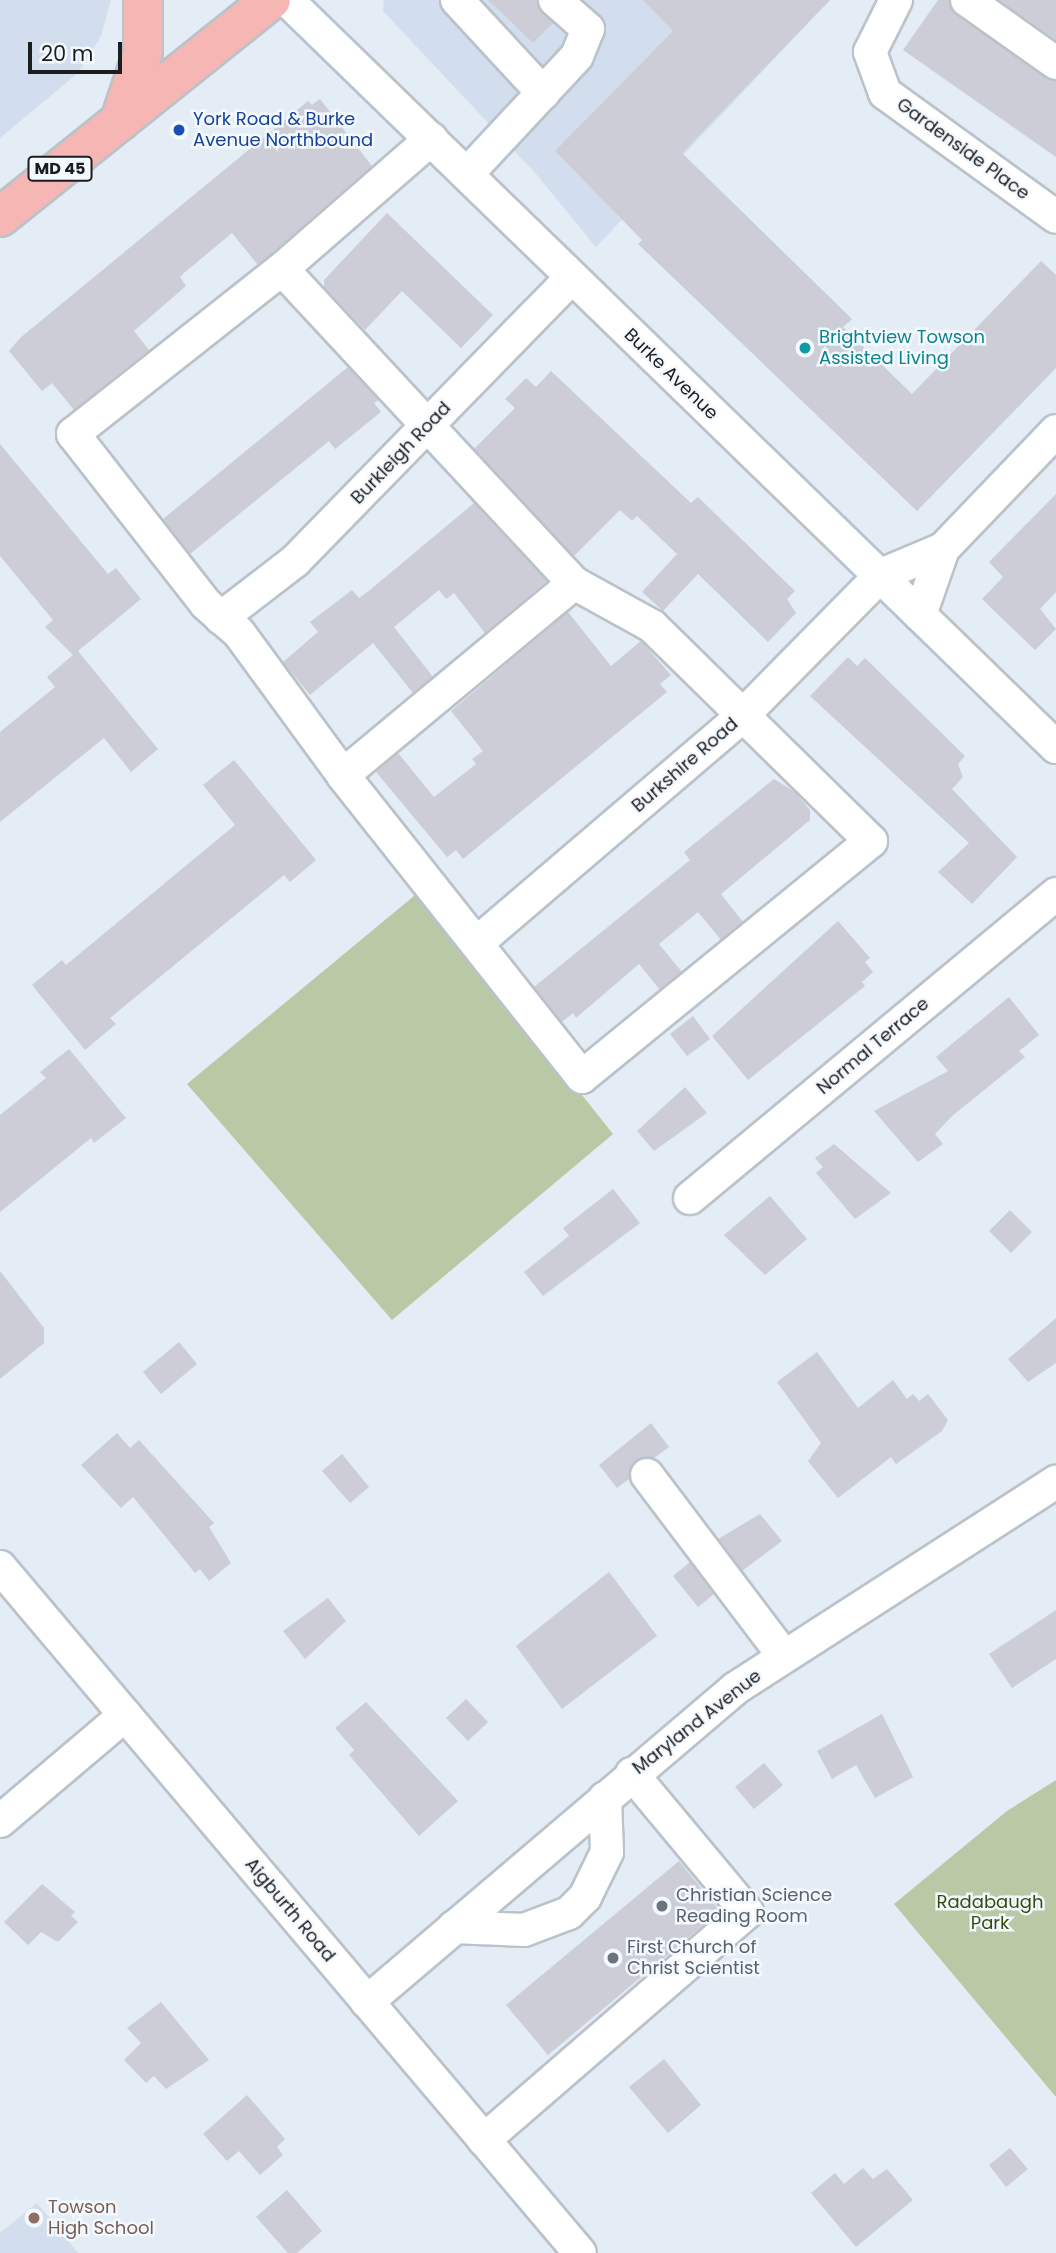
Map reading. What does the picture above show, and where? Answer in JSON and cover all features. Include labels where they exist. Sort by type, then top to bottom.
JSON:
[{"type":"main road","points":[[120,121],[143,52],[143,0]]},
{"type":"main road","name":"MD 45","points":[[0,217],[271,0]]},
{"type":"street","name":"Burke Avenue","points":[[287,0],[1056,747]]},
{"type":"street","points":[[457,0],[542,93]]},
{"type":"street","points":[[467,174],[577,56],[588,29],[555,0]]},
{"type":"street","name":"Gardenside Place","points":[[896,0],[870,52],[885,93],[1056,217]]},
{"type":"street","points":[[967,0],[1056,63]]},
{"type":"street","points":[[282,269],[574,583],[652,626],[741,717],[871,841],[582,1077],[478,942],[343,775],[239,633],[221,618],[73,434],[282,269],[431,139]]},
{"type":"street","name":"Burkleigh Road","points":[[221,618],[295,561],[571,278]]},
{"type":"street","points":[[881,575],[943,548],[1056,431]]},
{"type":"street","points":[[920,615],[943,548]]},
{"type":"street","name":"Burkshire Road","points":[[478,942],[741,717],[881,575]]},
{"type":"street","points":[[343,775],[574,583]]},
{"type":"street","name":"Normal Terrace","points":[[690,1198],[1056,894]]},
{"type":"street","points":[[647,1475],[784,1656]]},
{"type":"street","name":"Maryland Avenue","points":[[368,2002],[691,1723],[784,1656],[1056,1482]]},
{"type":"street","name":"Aigburth Road","points":[[0,1567],[580,2253]]},
{"type":"street","points":[[0,1821],[125,1715]]},
{"type":"street","points":[[484,2140],[747,1912],[632,1774]]},
{"type":"street","points":[[454,1927],[524,1930],[569,1913],[585,1897],[607,1852],[605,1798]]},
{"type":"shaded area","points":[[0,0],[111,0],[101,36],[78,73],[0,138]]},
{"type":"shaded area","points":[[384,0],[830,0],[596,247],[536,174],[383,11]]},
{"type":"shaded area","name":"Towson High School","points":[[37,2203],[78,2253],[0,2253],[0,2233]]},
{"type":"green space","points":[[420,891],[613,1134],[392,1320],[187,1084]]},
{"type":"green space","name":"Radabaugh Park","points":[[1056,1780],[1056,2097],[894,1904],[1007,1811]]},
{"type":"building","points":[[488,0],[537,0],[553,23],[533,43]]},
{"type":"building","name":"Brightview Towson Assisted Living","points":[[643,0],[830,0],[682,153],[852,319],[843,327],[912,394],[1041,261],[1056,275],[1056,368],[917,511],[638,244],[642,240],[555,151],[673,31]]},
{"type":"building","points":[[938,0],[949,0],[956,15],[1056,81],[1056,157],[903,50]]},
{"type":"building","points":[[999,0],[1056,0],[1056,40]]},
{"type":"building","points":[[320,99],[372,166],[258,265],[232,233],[180,277],[186,286],[134,331],[149,350],[74,410],[52,383],[42,391],[9,351],[20,338],[308,101],[312,105]]},
{"type":"building","points":[[387,213],[493,315],[461,348],[402,291],[365,330],[324,287],[324,280]]},
{"type":"building","points":[[348,367],[379,400],[374,403],[381,412],[335,449],[329,441],[190,554],[163,519]]},
{"type":"building","points":[[551,371],[691,503],[698,497],[795,591],[787,599],[796,613],[768,642],[698,574],[663,611],[642,592],[677,554],[637,516],[632,521],[620,510],[574,556],[474,449],[515,408],[505,399],[526,378],[536,387]]},
{"type":"building","points":[[0,444],[108,574],[116,568],[141,599],[78,651],[158,749],[131,772],[104,738],[0,822],[0,732],[55,687],[47,677],[73,655],[45,627],[53,620],[0,556]]},
{"type":"building","points":[[1056,494],[1056,592],[1040,609],[1056,629],[1035,650],[982,599],[1003,577],[989,562]]},
{"type":"building","points":[[474,503],[547,581],[485,633],[454,593],[446,599],[439,590],[394,627],[433,677],[413,693],[373,643],[310,695],[283,662],[318,632],[310,622],[352,590],[359,598]]},
{"type":"building","points":[[568,612],[611,666],[641,641],[671,675],[660,684],[667,692],[463,859],[456,850],[447,857],[376,772],[398,753],[434,797],[476,764],[472,759],[483,751],[451,711]]},
{"type":"building","points":[[848,657],[857,666],[865,658],[965,756],[958,764],[963,777],[952,789],[1017,857],[972,904],[938,872],[969,843],[810,696]]},
{"type":"building","points":[[234,760],[316,860],[290,882],[284,875],[110,1018],[116,1024],[85,1050],[32,985],[62,960],[66,965],[235,825],[203,785]]},
{"type":"building","points":[[774,779],[795,792],[810,810],[810,820],[721,894],[743,922],[721,940],[698,912],[659,944],[682,972],[660,990],[639,964],[576,1018],[573,1013],[562,1022],[534,987],[690,860],[684,852]]},
{"type":"building","points":[[838,921],[870,958],[865,962],[873,972],[862,982],[865,986],[748,1080],[712,1036]]},
{"type":"building","points":[[1009,997],[1039,1035],[1019,1051],[1025,1057],[952,1116],[935,1134],[943,1144],[918,1162],[874,1111],[948,1071],[936,1057]]},
{"type":"building","points":[[693,1016],[710,1039],[687,1056],[670,1034]]},
{"type":"building","points":[[69,1049],[126,1118],[94,1143],[91,1138],[0,1212],[0,1115],[46,1078],[40,1072]]},
{"type":"building","points":[[685,1087],[707,1113],[654,1151],[637,1131]]},
{"type":"building","points":[[834,1144],[891,1193],[855,1219],[816,1173],[823,1167],[815,1158]]},
{"type":"building","points":[[613,1189],[640,1223],[543,1296],[524,1272],[569,1236],[563,1228]]},
{"type":"building","points":[[770,1196],[807,1239],[765,1275],[724,1235]]},
{"type":"building","points":[[1010,1210],[1032,1232],[1011,1253],[989,1231]]},
{"type":"building","points":[[0,1271],[44,1328],[44,1343],[0,1379]]},
{"type":"building","points":[[1056,1318],[1056,1363],[1028,1382],[1008,1359]]},
{"type":"building","points":[[179,1342],[197,1364],[161,1394],[143,1372]]},
{"type":"building","points":[[817,1352],[858,1408],[893,1380],[907,1399],[913,1394],[919,1401],[928,1394],[948,1420],[942,1431],[896,1464],[891,1457],[838,1498],[808,1461],[821,1443],[777,1382]]},
{"type":"building","points":[[651,1423],[669,1447],[654,1458],[635,1461],[629,1479],[617,1488],[599,1465]]},
{"type":"building","points":[[117,1433],[130,1448],[139,1440],[214,1523],[209,1527],[231,1563],[209,1581],[200,1569],[195,1573],[133,1497],[121,1508],[81,1465]]},
{"type":"building","points":[[342,1454],[369,1487],[350,1503],[322,1471]]},
{"type":"building","points":[[760,1514],[782,1541],[742,1571],[718,1539]]},
{"type":"building","points":[[690,1562],[714,1594],[698,1607],[673,1576]]},
{"type":"building","points":[[609,1572],[657,1636],[562,1709],[516,1646]]},
{"type":"building","points":[[328,1598],[346,1621],[305,1659],[283,1631]]},
{"type":"building","points":[[1056,1610],[1056,1659],[1012,1688],[989,1654]]},
{"type":"building","points":[[466,1699],[488,1722],[468,1741],[446,1718]]},
{"type":"building","points":[[366,1702],[458,1801],[419,1836],[349,1755],[354,1750],[335,1728]]},
{"type":"building","points":[[882,1714],[913,1777],[875,1798],[856,1765],[832,1779],[817,1751]]},
{"type":"building","points":[[764,1763],[783,1785],[754,1809],[735,1787]]},
{"type":"building","name":"First Church of Christ Scientist","points":[[679,1861],[720,1911],[548,2055],[506,2005]]},
{"type":"building","points":[[42,1884],[75,1912],[71,1916],[78,1922],[58,1942],[41,1932],[28,1945],[4,1922]]},
{"type":"building","points":[[161,2002],[209,2060],[166,2089],[154,2076],[146,2083],[124,2060],[141,2043],[127,2028]]},
{"type":"building","points":[[664,2059],[701,2105],[668,2133],[629,2087]]},
{"type":"building","points":[[247,2095],[285,2139],[277,2147],[283,2155],[260,2175],[239,2151],[227,2161],[203,2134]]},
{"type":"building","points":[[1010,2148],[1028,2169],[1006,2187],[989,2165]]},
{"type":"building","points":[[863,2168],[873,2179],[887,2169],[913,2200],[856,2247],[811,2193],[835,2173],[844,2184]]},
{"type":"building","points":[[287,2190],[322,2231],[297,2253],[288,2253],[256,2217]]},
{"type":"place","name":"York Road & Burke Avenue Northbound","points":[[179,130]]},
{"type":"place","name":"Brightview Towson Assisted Living","points":[[805,348]]},
{"type":"place","name":"Christian Science Reading Room","points":[[662,1906]]},
{"type":"place","name":"First Church of Christ Scientist","points":[[613,1958]]},
{"type":"place","name":"Towson High School","points":[[34,2218]]}]
